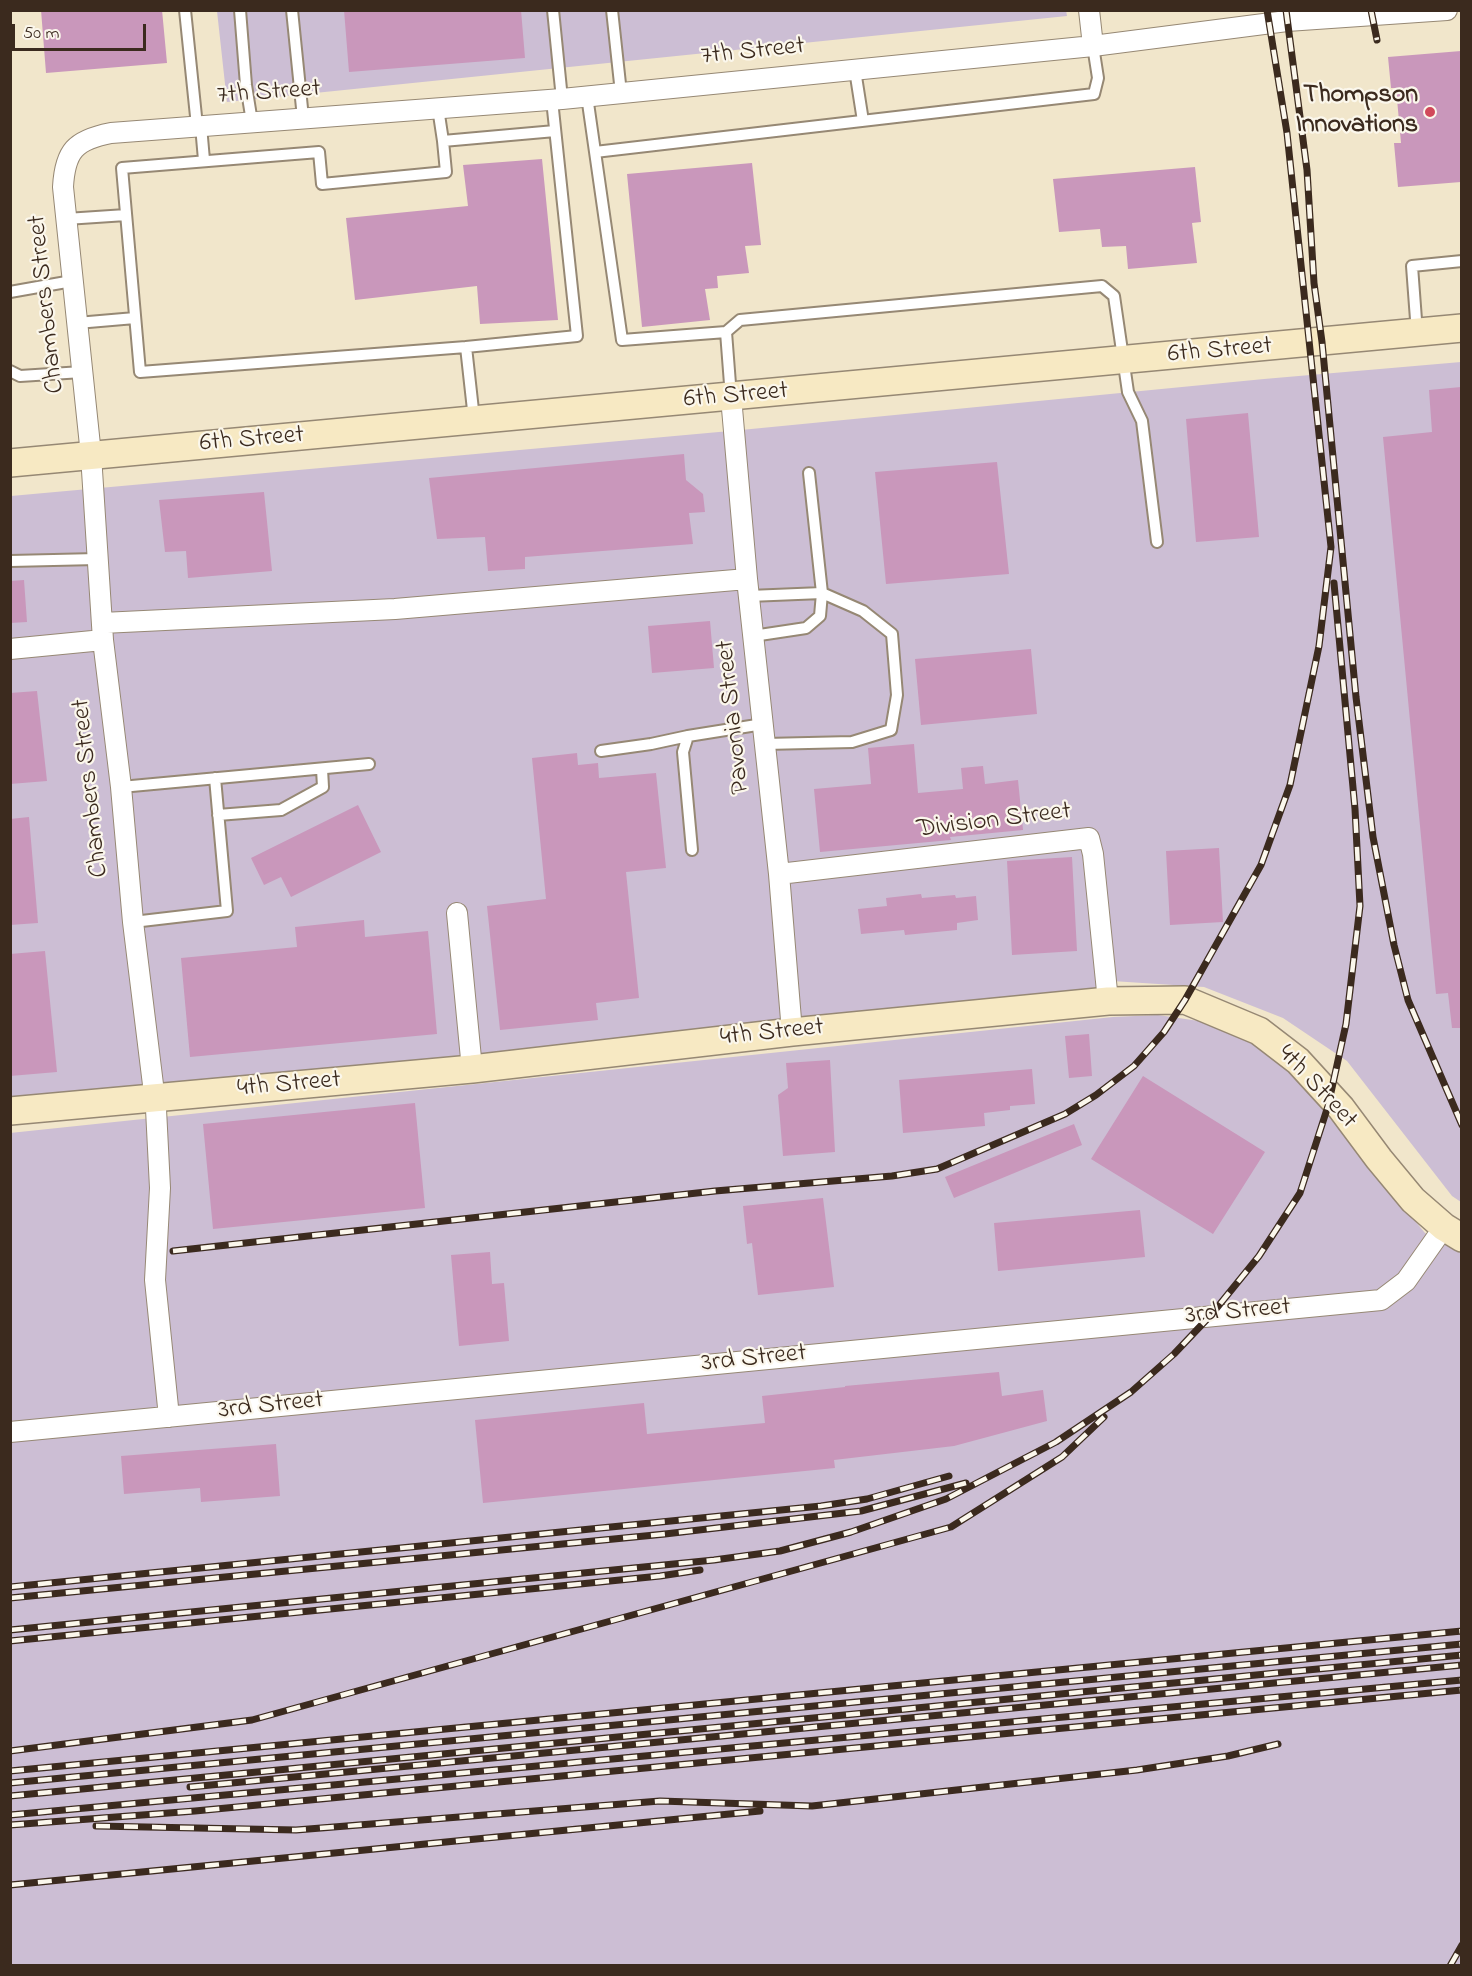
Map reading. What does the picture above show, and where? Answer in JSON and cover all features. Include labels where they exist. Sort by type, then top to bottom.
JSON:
[{"type":"main road","name":"6th Street","points":[[10,463],[1461,328]]},
{"type":"main road","name":"4th Street","points":[[10,1111],[472,1069],[792,1032],[1108,1001],[1185,1000],[1259,1031],[1298,1061],[1341,1108],[1413,1200],[1453,1232]]},
{"type":"street","points":[[1089,10],[1093,46]]},
{"type":"street","name":"7th Street","points":[[69,155],[94,136],[111,133],[557,99],[1093,46],[1287,21],[1447,10]]},
{"type":"street","name":"Chambers Street","points":[[69,155],[63,187],[91,455],[103,631],[122,787],[133,922],[155,1098],[160,1188],[155,1280],[169,1417]]},
{"type":"street","name":"Pavonia Street","points":[[731,397],[748,587],[779,874],[792,1032]]},
{"type":"street","points":[[10,649],[103,631],[395,609],[748,587]]},
{"type":"street","name":"Division Street","points":[[779,874],[1089,838],[1093,854],[1108,1001]]},
{"type":"street","points":[[457,914],[472,1069]]},
{"type":"street","name":"3rd Street","points":[[10,1432],[1381,1300],[1406,1281],[1453,1232]]},
{"type":"lane","points":[[185,10],[204,160]]},
{"type":"lane","points":[[240,10],[246,85],[252,122]]},
{"type":"lane","points":[[292,10],[303,118]]},
{"type":"lane","points":[[438,108],[446,172],[322,184],[319,152],[122,168],[140,372],[466,347],[577,336],[555,131],[557,99],[553,10]]},
{"type":"lane","points":[[612,10],[621,93]]},
{"type":"lane","points":[[595,152],[1094,94],[1098,78],[1093,46]]},
{"type":"lane","points":[[855,70],[863,121]]},
{"type":"lane","points":[[587,96],[622,340],[726,332],[740,320],[1102,286],[1114,296],[1128,392],[1142,421],[1157,542]]},
{"type":"lane","points":[[443,141],[555,131]]},
{"type":"lane","points":[[66,219],[126,215]]},
{"type":"lane","points":[[1417,333],[1412,266],[1461,261]]},
{"type":"lane","points":[[10,292],[72,281]]},
{"type":"lane","points":[[77,322],[135,318]]},
{"type":"lane","points":[[726,332],[731,397]]},
{"type":"lane","points":[[466,347],[474,421]]},
{"type":"lane","points":[[10,371],[20,376],[82,372]]},
{"type":"lane","points":[[753,636],[806,628],[820,616],[822,593],[809,473]]},
{"type":"lane","points":[[10,561],[97,559]]},
{"type":"lane","points":[[748,587],[822,593],[863,611],[892,634],[897,695],[891,730],[852,742],[765,744]]},
{"type":"lane","points":[[601,751],[763,724]]},
{"type":"lane","points":[[688,736],[683,752],[692,850]]},
{"type":"lane","points":[[122,787],[369,764]]},
{"type":"lane","points":[[218,815],[281,810],[322,787],[322,769]]},
{"type":"lane","points":[[133,922],[227,911],[215,778]]},
{"type":"shaded area","points":[[1066,10],[1067,16],[227,102],[217,11]]},
{"type":"shaded area","points":[[1461,362],[1461,1202],[1452,1196],[1347,1061],[1283,1018],[1204,987],[1112,981],[1113,993],[799,1026],[483,1053],[140,1092],[11,1101],[11,496]]},
{"type":"shaded area","points":[[1158,1015],[1199,1021],[1235,1031],[1291,1071],[1425,1233],[1461,1252],[1461,1965],[11,1965],[10,1133],[1113,1017]]},
{"type":"building","points":[[41,10],[162,10],[167,63],[46,73]]},
{"type":"building","points":[[344,10],[401,10],[401,12],[521,10],[525,58],[349,72]]},
{"type":"building","name":"Thompson Innovations","points":[[1461,51],[1461,182],[1398,187],[1394,143],[1401,143],[1396,88],[1391,88],[1388,57]]},
{"type":"building","points":[[542,159],[558,320],[480,324],[477,286],[355,300],[346,218],[468,206],[463,165]]},
{"type":"building","points":[[752,163],[761,245],[745,246],[749,273],[717,276],[718,288],[705,289],[710,320],[642,327],[627,174]]},
{"type":"building","points":[[1195,167],[1201,222],[1192,223],[1197,263],[1128,269],[1126,246],[1102,247],[1100,229],[1059,232],[1053,179]]},
{"type":"building","points":[[1461,387],[1461,1028],[1452,1028],[1448,993],[1436,994],[1383,437],[1432,432],[1429,390]]},
{"type":"building","points":[[1248,413],[1259,537],[1196,542],[1186,419]]},
{"type":"building","points":[[684,454],[686,480],[703,494],[705,512],[689,513],[693,544],[525,557],[525,569],[488,571],[485,537],[437,539],[429,478]]},
{"type":"building","points":[[997,462],[1009,574],[886,584],[875,472]]},
{"type":"building","points":[[264,492],[272,571],[188,578],[186,551],[165,552],[159,500]]},
{"type":"building","points":[[24,580],[27,622],[10,623],[10,581]]},
{"type":"building","points":[[710,621],[714,668],[652,673],[648,626]]},
{"type":"building","points":[[1031,649],[1037,714],[921,725],[915,659]]},
{"type":"building","points":[[37,691],[47,781],[10,784],[10,693]]},
{"type":"building","points":[[914,744],[918,793],[963,789],[961,768],[983,766],[985,784],[1018,780],[1023,830],[950,837],[951,840],[820,852],[814,789],[871,784],[868,748]]},
{"type":"building","points":[[577,753],[578,765],[598,763],[599,778],[656,773],[666,868],[626,872],[639,998],[596,1003],[598,1020],[500,1030],[487,906],[546,899],[532,758]]},
{"type":"building","points":[[358,805],[381,852],[291,897],[281,877],[264,885],[251,858]]},
{"type":"building","points":[[29,817],[38,923],[10,925],[10,819]]},
{"type":"building","points":[[1219,848],[1223,922],[1170,925],[1166,851]]},
{"type":"building","points":[[1072,857],[1077,951],[1012,955],[1007,861]]},
{"type":"building","points":[[921,894],[922,898],[976,896],[978,920],[957,923],[957,930],[905,935],[904,930],[861,934],[858,909],[887,906],[886,898]]},
{"type":"building","points":[[364,920],[365,937],[428,931],[437,1034],[190,1057],[181,958],[297,947],[295,927]]},
{"type":"building","points":[[45,951],[57,1072],[10,1076],[10,954]]},
{"type":"building","points":[[1089,1034],[1092,1076],[1069,1078],[1065,1036]]},
{"type":"building","points":[[830,1060],[835,1152],[783,1156],[778,1095],[788,1088],[786,1063]]},
{"type":"building","points":[[1032,1069],[1035,1104],[1010,1106],[1010,1110],[984,1113],[985,1126],[903,1133],[899,1080]]},
{"type":"building","points":[[1143,1076],[1265,1152],[1213,1234],[1091,1159]]},
{"type":"building","points":[[415,1103],[425,1208],[213,1229],[203,1124]]},
{"type":"building","points":[[1074,1124],[1082,1145],[954,1198],[945,1177]]},
{"type":"building","points":[[823,1198],[834,1287],[758,1295],[752,1243],[747,1244],[743,1206]]},
{"type":"building","points":[[1140,1210],[1145,1257],[998,1271],[994,1223]]},
{"type":"building","points":[[490,1252],[492,1284],[504,1283],[509,1341],[459,1346],[451,1255]]},
{"type":"building","points":[[999,1372],[1002,1396],[1043,1390],[1047,1421],[954,1446],[834,1460],[835,1468],[483,1503],[475,1420],[644,1403],[647,1434],[765,1423],[762,1396]]},
{"type":"building","points":[[276,1444],[280,1496],[201,1502],[200,1488],[124,1494],[121,1456]]},
{"type":"railway","points":[[173,1251],[715,1191],[892,1176],[937,1169],[1065,1114],[1096,1095],[1134,1066],[1164,1032],[1185,1000],[1261,865],[1290,785],[1319,646],[1331,547],[1287,133],[1267,10]]},
{"type":"railway","points":[[1286,10],[1307,170],[1314,283],[1322,342],[1356,697],[1373,837],[1394,945],[1408,1000],[1462,1125]]},
{"type":"railway","points":[[1371,10],[1377,40]]},
{"type":"railway","points":[[10,1630],[714,1560],[780,1551],[851,1532],[946,1499],[1056,1442],[1131,1392],[1174,1354],[1211,1315],[1259,1256],[1300,1193],[1328,1106],[1346,1024],[1360,906],[1355,809],[1334,583]]},
{"type":"railway","points":[[10,1751],[252,1720],[951,1527],[1062,1457],[1104,1417]]},
{"type":"railway","points":[[10,1587],[821,1506],[867,1499],[949,1476]]},
{"type":"railway","points":[[10,1598],[665,1534],[861,1511],[966,1483]]},
{"type":"railway","points":[[10,1641],[660,1576],[700,1570]]},
{"type":"railway","points":[[10,1771],[1462,1631]]},
{"type":"railway","points":[[10,1783],[1462,1644]]},
{"type":"railway","points":[[10,1796],[1462,1655]]},
{"type":"railway","points":[[190,1787],[1462,1665]]},
{"type":"railway","points":[[10,1815],[1462,1680]]},
{"type":"railway","points":[[10,1825],[195,1811],[1462,1690]]},
{"type":"railway","points":[[96,1826],[296,1830],[660,1801],[812,1806],[1137,1770],[1228,1756],[1278,1744]]},
{"type":"railway","points":[[10,1885],[760,1811]]},
{"type":"railway","points":[[1450,1966],[1462,1945]]},
{"type":"place","name":"Thompson Innovations","points":[[1430,112]]}]
